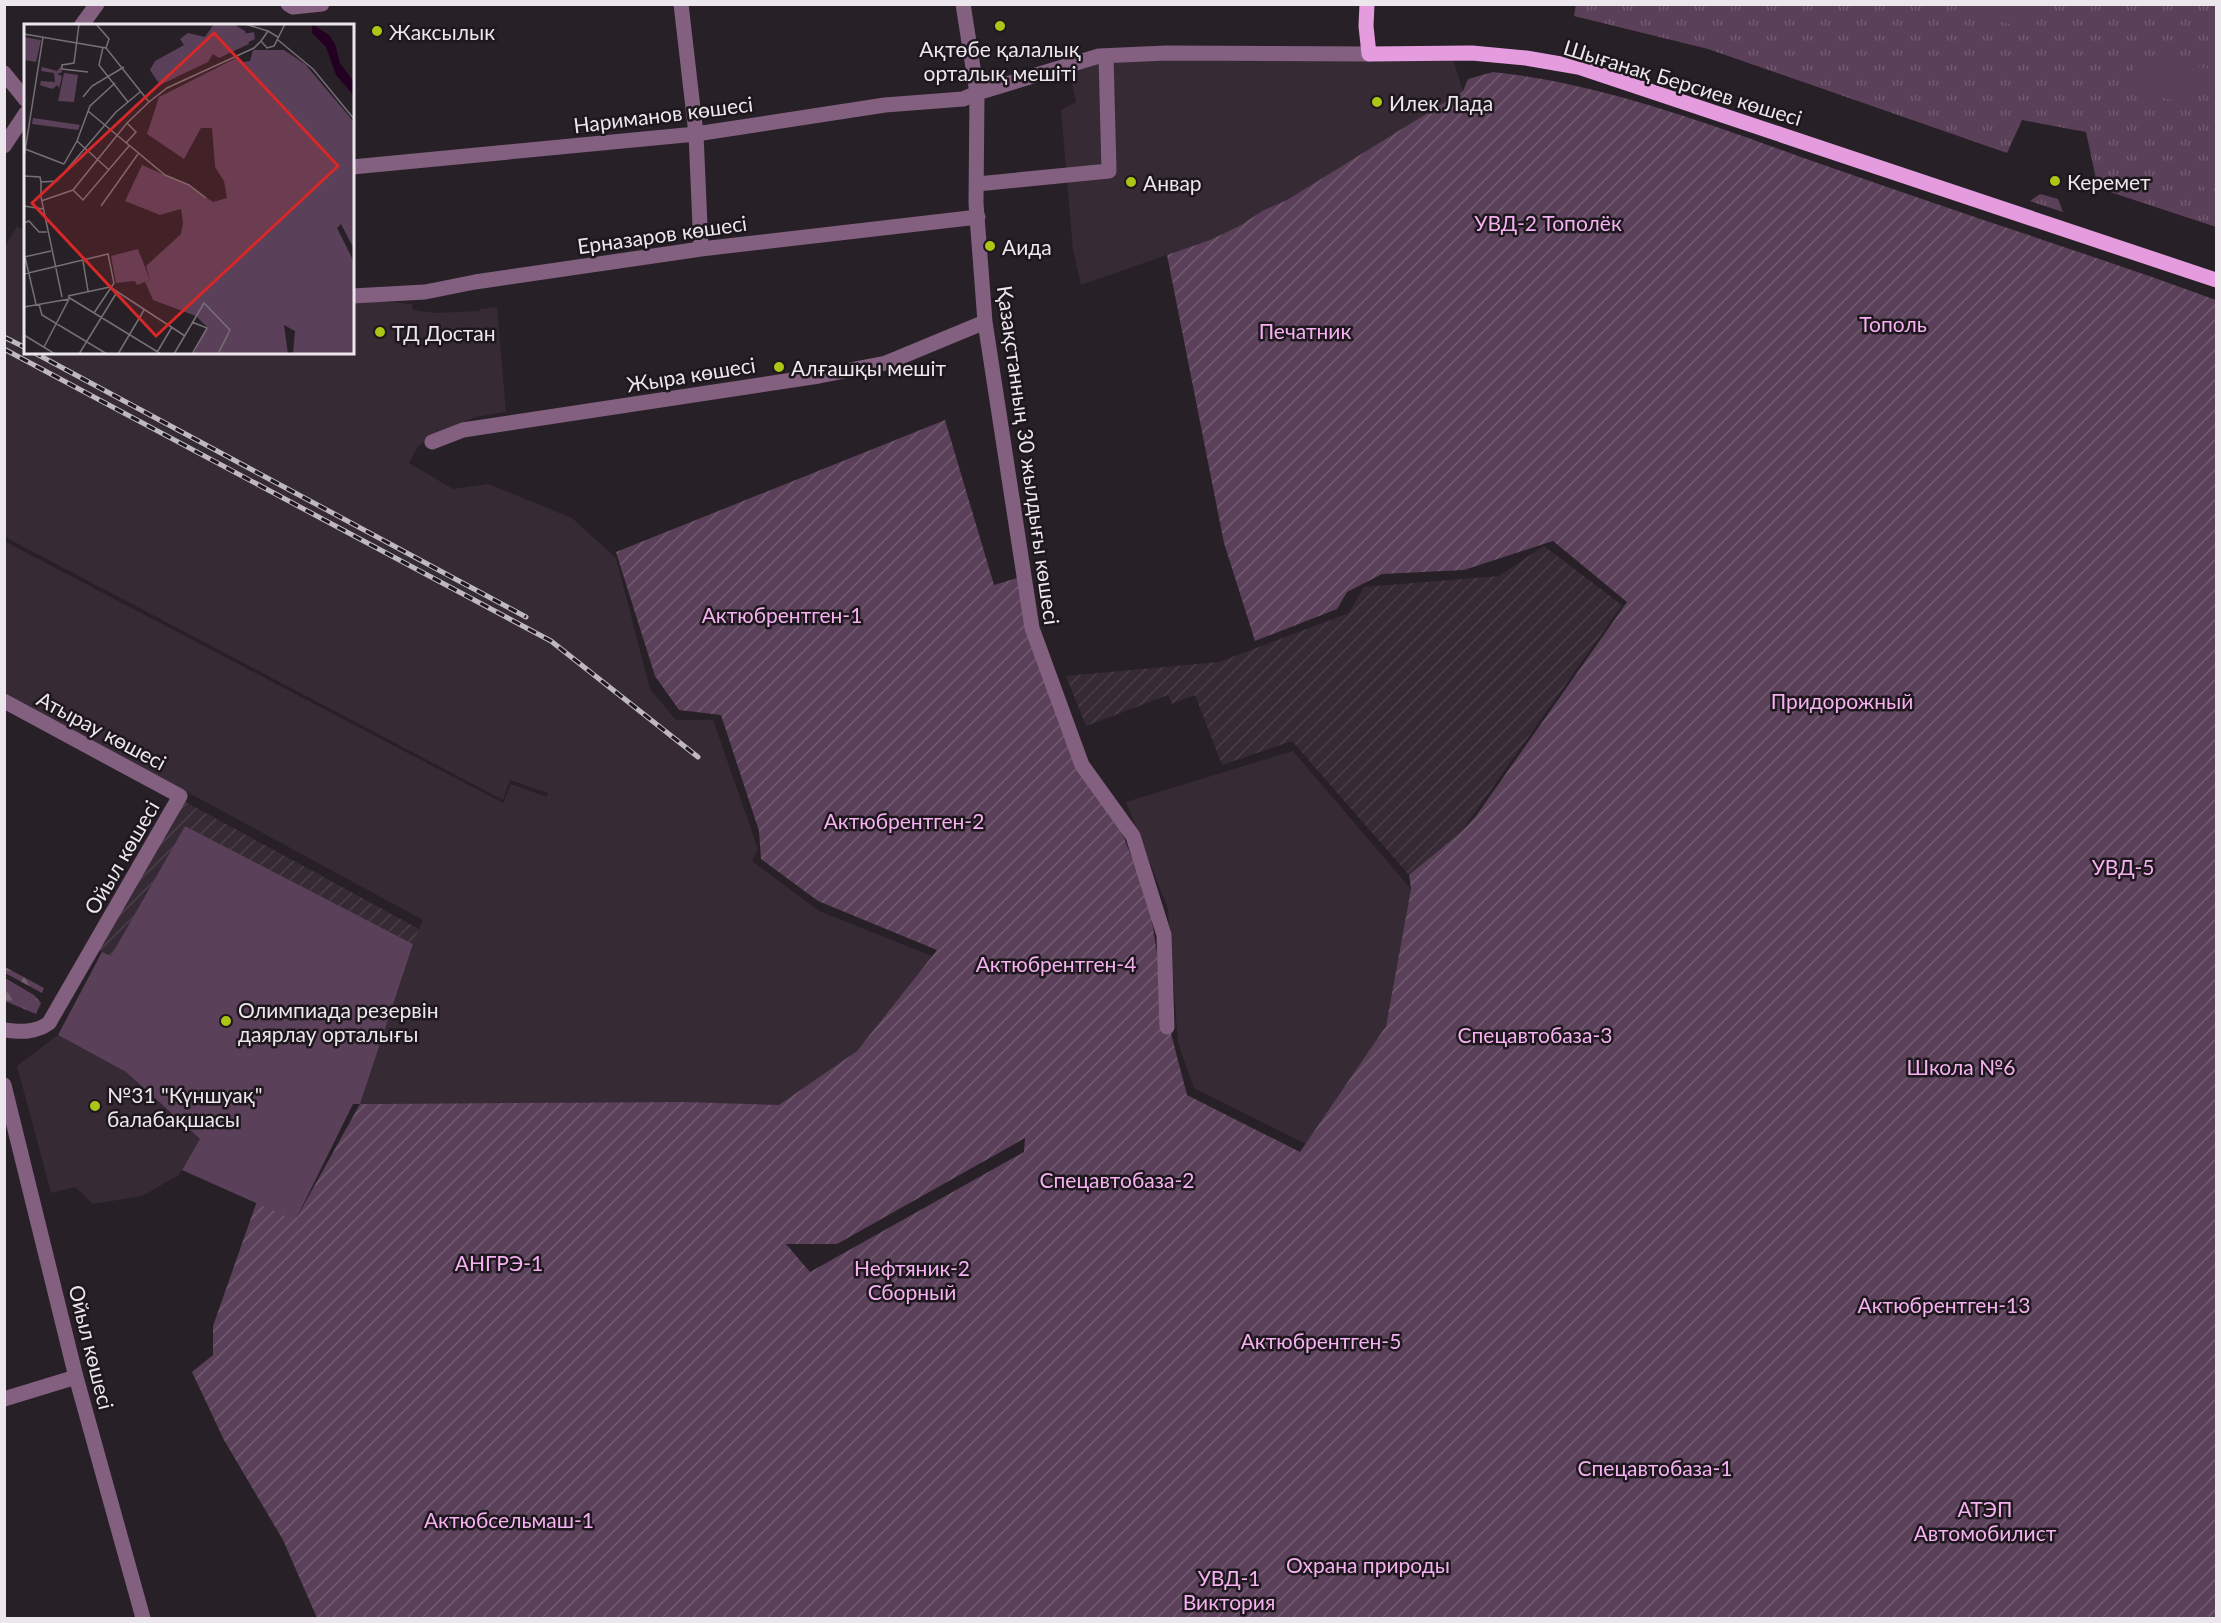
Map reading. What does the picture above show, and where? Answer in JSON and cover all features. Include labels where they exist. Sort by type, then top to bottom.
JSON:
[{"type":"main road","points":[[1367,4],[1366,26],[1369,54]]},
{"type":"main road","name":"Шығанақ Берсиев көшесі","points":[[1369,54],[1472,53],[1526,58],[1578,68],[2217,280]]},
{"type":"street","points":[[82,24],[96,4]]},
{"type":"street","points":[[290,6],[322,4]]},
{"type":"street","points":[[681,4],[696,134],[701,249]]},
{"type":"street","name":"Қазақстанның 30 жылдығы көшесі","points":[[963,4],[977,93],[978,217],[985,322],[1032,628],[1082,765],[1132,836],[1164,934],[1167,1027]]},
{"type":"street","name":"Шығанақ Берсиев көшесі","points":[[977,93],[1106,56],[1166,52],[1369,54]]},
{"type":"street","points":[[977,184],[1109,171],[1106,56]]},
{"type":"street","points":[[4,73],[24,98]]},
{"type":"street","name":"Нариманов көшесі","points":[[354,167],[696,134],[885,105],[963,99],[977,93]]},
{"type":"street","points":[[4,146],[24,116]]},
{"type":"street","name":"Ерназаров көшесі","points":[[354,296],[425,292],[475,282],[701,249],[978,217]]},
{"type":"street","name":"Жыра көшесі","points":[[432,442],[463,430],[819,376],[886,363],[985,322]]},
{"type":"street","name":"Атырау көшесі","points":[[4,701],[180,796]]},
{"type":"street","name":"Ойыл көшесі","points":[[4,1030],[27,1032],[41,1029],[49,1023],[180,796]]},
{"type":"street","name":"Ойыл көшесі","points":[[5,1094],[36,1207],[76,1377],[143,1618]]},
{"type":"street","points":[[4,1399],[76,1377]]},
{"type":"shaded area","points":[[1451,53],[1463,91],[1287,200],[1262,211],[1241,225],[1210,240],[1081,285],[1073,250],[1061,110],[1076,102],[1068,65],[1106,56]]},
{"type":"shaded area","points":[[17,227],[24,230],[24,354],[354,354],[354,299],[412,304],[413,310],[435,313],[480,311],[480,309],[497,307],[506,412],[476,417],[438,433],[418,446],[409,463],[453,489],[488,484],[572,518],[616,558],[650,689],[676,720],[713,720],[758,849],[752,861],[819,911],[932,956],[857,1051],[779,1106],[687,1102],[360,1104],[412,942],[423,920],[5,693],[4,541],[503,803],[511,784],[547,797],[548,793],[510,780],[503,800],[5,537],[4,248]]},
{"type":"shaded area","points":[[1544,546],[1622,605],[1461,832],[1409,875],[1292,741],[1222,765],[1195,695],[1172,704],[1168,695],[1086,726],[1066,676],[1219,662],[1349,613],[1364,587],[1499,576]]},
{"type":"shaded area","points":[[1293,751],[1411,889],[1386,1026],[1306,1144],[1194,1088],[1178,1043],[1168,909],[1126,802]]},
{"type":"shaded area","points":[[180,799],[419,929],[413,944],[185,826],[111,957],[96,948]]},
{"type":"shaded area","name":"№31 \"Күншуақ\" балабақшасы","points":[[58,1035],[126,1072],[200,1139],[179,1175],[142,1196],[93,1204],[75,1187],[51,1193],[17,1066]]},
{"type":"green space","points":[[1576,4],[2216,5],[2216,227],[2098,188],[2086,132],[2022,120],[2007,153],[1708,49],[1574,16]]},
{"type":"green space","points":[[1974,4],[2033,5],[2028,28],[1971,15]]},
{"type":"green space","points":[[2133,54],[2216,70],[2215,79],[2206,90],[2195,97],[2182,100],[2169,99],[2146,89],[2138,79],[2133,68]]},
{"type":"green space","points":[[1493,72],[1538,78],[1583,87],[1671,112],[2216,300],[2216,1618],[317,1618],[283,1540],[224,1440],[192,1372],[213,1355],[213,1326],[257,1201],[297,1217],[360,1104],[687,1102],[779,1105],[857,1051],[937,950],[818,901],[761,859],[759,831],[721,715],[679,710],[655,676],[616,552],[945,420],[994,585],[1024,576],[1032,628],[1081,760],[1123,835],[1149,902],[1167,1018],[1187,1095],[1300,1152],[1386,1026],[1411,889],[1409,875],[1461,832],[1476,816],[1627,602],[1553,541],[1464,570],[1382,574],[1347,592],[1337,609],[1255,641],[1224,543],[1167,255],[1210,240],[1287,200],[1463,91],[1468,79]],"holes":[[[1025,1138],[1024,1152],[810,1272],[786,1244],[837,1244]]]},
{"type":"green space","points":[[2215,164],[2216,211],[2213,211],[2202,183]]},
{"type":"green space","points":[[2040,194],[2058,199],[2063,212],[2030,201]]},
{"type":"green space","name":"Олимпиада резервін даярлау орталығы","points":[[185,826],[413,944],[360,1104],[353,1104],[297,1217],[290,1218],[182,1170],[200,1139],[126,1072],[58,1035],[102,952],[111,956]]},
{"type":"green space","points":[[5,967],[44,988],[42,993],[5,973]]},
{"type":"green space","points":[[5,978],[34,995],[41,1003],[36,1014],[5,1001]]},
{"type":"railway","points":[[4,337],[24,347]]},
{"type":"railway","points":[[4,349],[551,641],[698,757]]},
{"type":"railway","points":[[37,354],[526,617]]},
{"type":"place","name":"Ақтөбе қалалық орталық мешіті","points":[[1000,26]]},
{"type":"place","name":"Жаксылык","points":[[377,31]]},
{"type":"place","name":"Илек Лада","points":[[1377,102]]},
{"type":"place","name":"Керемет","points":[[2055,181]]},
{"type":"place","name":"Анвар","points":[[1131,182]]},
{"type":"place","name":"Аида","points":[[990,246]]},
{"type":"place","name":"ТД Достан","points":[[380,332]]},
{"type":"place","name":"Алғашқы мешіт","points":[[779,367]]},
{"type":"place","name":"Олимпиада резервін даярлау орталығы","points":[[226,1021]]},
{"type":"place","name":"№31 \"Күншуақ\" балабақшасы","points":[[95,1106]]},
{"type":"park label","name":"УВД-2 Тополёк","points":[[1548,222]]},
{"type":"park label","name":"Тополь","points":[[1893,323]]},
{"type":"park label","name":"Печатник","points":[[1305,330]]},
{"type":"park label","name":"Актюбрентген-1","points":[[782,614]]},
{"type":"park label","name":"Придорожный","points":[[1842,700]]},
{"type":"park label","name":"Актюбрентген-2","points":[[904,820]]},
{"type":"park label","name":"УВД-5","points":[[2123,866]]},
{"type":"park label","name":"Актюбрентген-4","points":[[1056,963]]},
{"type":"park label","name":"Спецавтобаза-3","points":[[1535,1034]]},
{"type":"park label","name":"Школа №6","points":[[1961,1066]]},
{"type":"park label","name":"Спецавтобаза-2","points":[[1117,1179]]},
{"type":"park label","name":"АНГРЭ-1","points":[[499,1262]]},
{"type":"park label","name":"Нефтяник-2 Сборный","points":[[912,1279]]},
{"type":"park label","name":"Актюбрентген-13","points":[[1944,1304]]},
{"type":"park label","name":"Актюбрентген-5","points":[[1321,1340]]},
{"type":"park label","name":"Спецавтобаза-1","points":[[1655,1467]]},
{"type":"park label","name":"Актюбсельмаш-1","points":[[509,1519]]},
{"type":"park label","name":"АТЭП Автомобилист","points":[[1985,1520]]},
{"type":"park label","name":"Охрана природы","points":[[1368,1564]]},
{"type":"park label","name":"УВД-1 Виктория","points":[[1229,1589]]}]
